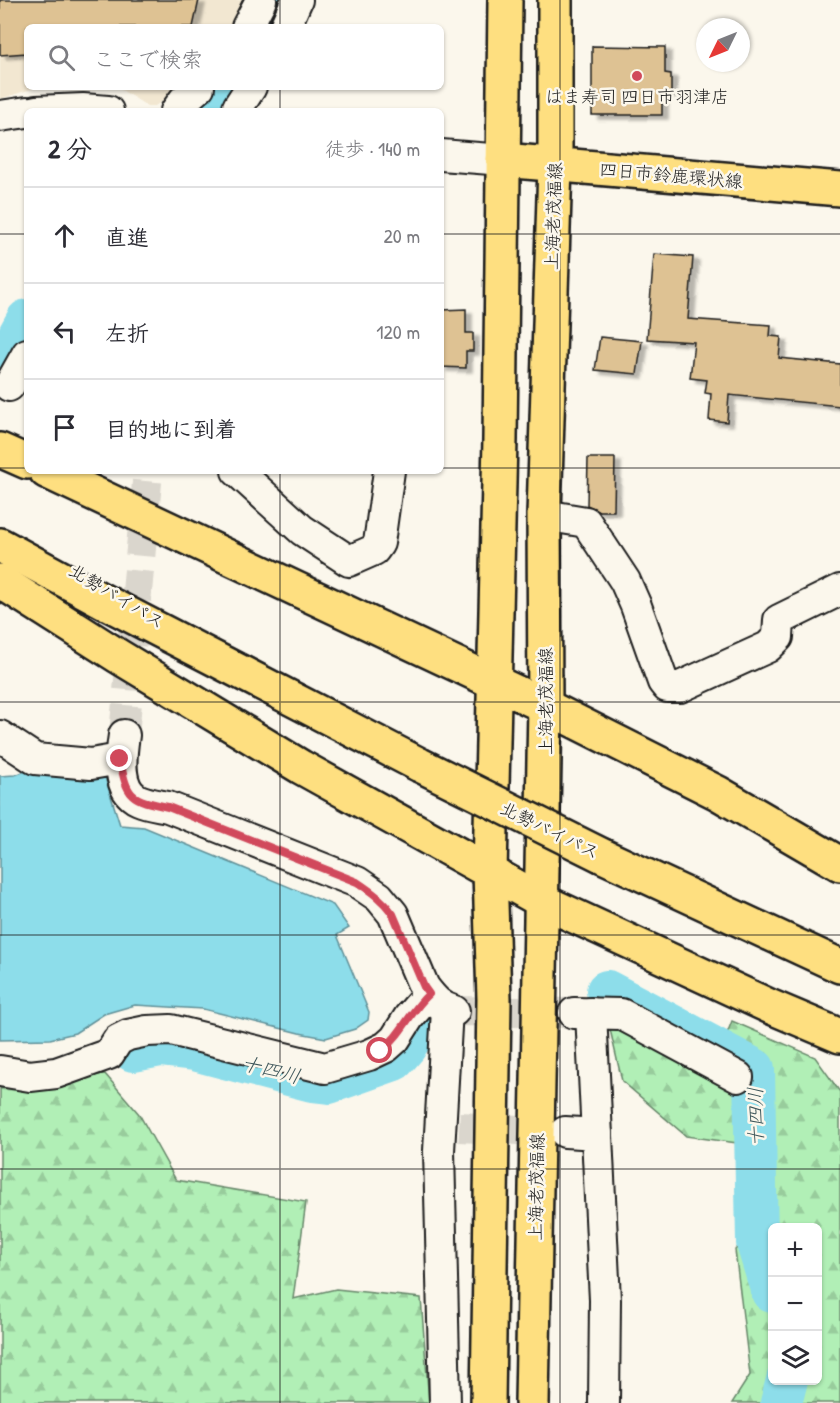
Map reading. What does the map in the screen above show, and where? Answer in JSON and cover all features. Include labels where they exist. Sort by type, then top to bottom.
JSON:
[{"type":"main road","points":[[488,1403],[494,999],[490,872],[496,682],[505,0]]},
{"type":"main road","name":"上海老茂福線","points":[[532,1403],[545,706],[544,515],[555,165],[555,0]]},
{"type":"main road","name":"四日市鈴鹿環状線","points":[[503,160],[840,189]]},
{"type":"main road","points":[[0,450],[24,461]]},
{"type":"main road","points":[[52,474],[545,706],[718,793],[840,864]]},
{"type":"main road","name":"北勢バイパス","points":[[0,525],[265,686]]},
{"type":"main road","name":"北勢バイパス","points":[[0,546],[420,765],[603,856],[840,966]]},
{"type":"main road","points":[[0,581],[301,767],[490,872],[542,900],[769,1006],[840,1036]]},
{"type":"street","points":[[249,24],[261,0]]},
{"type":"street","points":[[286,24],[297,0]]},
{"type":"street","points":[[178,108],[196,90]]},
{"type":"street","points":[[238,108],[248,90]]},
{"type":"street","points":[[0,116],[24,112]]},
{"type":"street","points":[[444,155],[503,160]]},
{"type":"street","points":[[9,386],[24,359]]},
{"type":"street","points":[[240,474],[302,530],[349,561],[374,550],[379,543],[389,474]]},
{"type":"street","points":[[544,515],[586,522],[625,581],[663,682],[667,687],[680,687],[768,647],[778,637],[779,620],[840,590]]},
{"type":"street","points":[[0,736],[35,759],[91,764],[122,747],[125,785],[137,800],[168,807],[357,882],[379,897],[393,914],[424,987],[441,1004],[450,1127],[439,1151],[445,1403]]},
{"type":"street","points":[[0,1071],[30,1076],[56,1073],[109,1054],[118,1040],[147,1030],[171,1030],[325,1068],[369,1055],[386,1047],[395,1039],[409,1017],[441,1004]]},
{"type":"street","points":[[604,1403],[605,1300],[597,1134],[582,1013],[621,1014],[738,1077]]},
{"type":"street","points":[[565,1132],[597,1134]]},
{"type":"shaded area","points":[[0,0],[249,0],[236,24],[24,24],[24,90],[28,90],[0,99]]},
{"type":"shaded area","points":[[122,90],[179,90],[155,106],[147,106]]},
{"type":"green space","points":[[603,999],[724,1041],[732,1021],[815,1057],[840,1092],[840,1403],[732,1403],[750,1375],[735,1250],[747,1238],[757,1172],[737,1143],[686,1136],[622,1081]]},
{"type":"green space","points":[[105,1074],[139,1114],[176,1180],[306,1202],[293,1299],[336,1289],[421,1298],[429,1403],[0,1403],[0,1089]]},
{"type":"water","points":[[31,769],[104,774],[120,825],[144,827],[333,905],[349,928],[337,935],[369,1012],[368,1020],[355,1029],[326,1038],[203,1009],[135,1005],[104,1014],[75,1033],[50,1039],[0,1040],[0,776],[15,775]]},
{"type":"building","points":[[0,0],[199,0],[194,24],[24,24],[24,53],[0,55]]},
{"type":"building","points":[[592,46],[665,47],[665,73],[671,74],[671,93],[662,93],[662,115],[592,115]]},
{"type":"building","points":[[654,254],[693,257],[688,319],[771,325],[770,336],[781,337],[779,358],[840,364],[840,406],[729,395],[727,422],[709,420],[711,394],[705,393],[707,380],[690,378],[694,342],[647,339]]},
{"type":"building","points":[[466,309],[466,333],[473,333],[473,351],[466,351],[466,368],[444,367],[444,310]]},
{"type":"building","points":[[600,337],[642,341],[637,374],[595,370]]},
{"type":"building","points":[[588,458],[615,458],[614,511],[599,511],[587,505]]},
{"type":"waterway","name":"十四川","points":[[270,24],[282,0]]},
{"type":"waterway","name":"十四川","points":[[222,102],[229,90]]},
{"type":"waterway","name":"十四川","points":[[0,370],[24,326]]},
{"type":"waterway","name":"十四川","points":[[607,991],[754,1069],[757,1243],[768,1279]]},
{"type":"waterway","name":"十四川","points":[[133,1051],[160,1046],[194,1050],[312,1081],[329,1083],[394,1060],[406,1046],[427,1011]]},
{"type":"waterway","name":"十四川","points":[[781,1403],[786,1385]]},
{"type":"tunnel","points":[[124,735],[148,474]]},
{"type":"tunnel","points":[[454,1011],[574,1013]]},
{"type":"tunnel","points":[[459,1127],[561,1132]]},
{"type":"place","name":"はま寿司 四日市羽津店","points":[[637,76]]},
{"type":"route","points":[[120,759],[125,785],[137,800],[168,807],[357,882],[386,904],[393,914],[429,994],[420,1002],[395,1039],[380,1051]]}]
